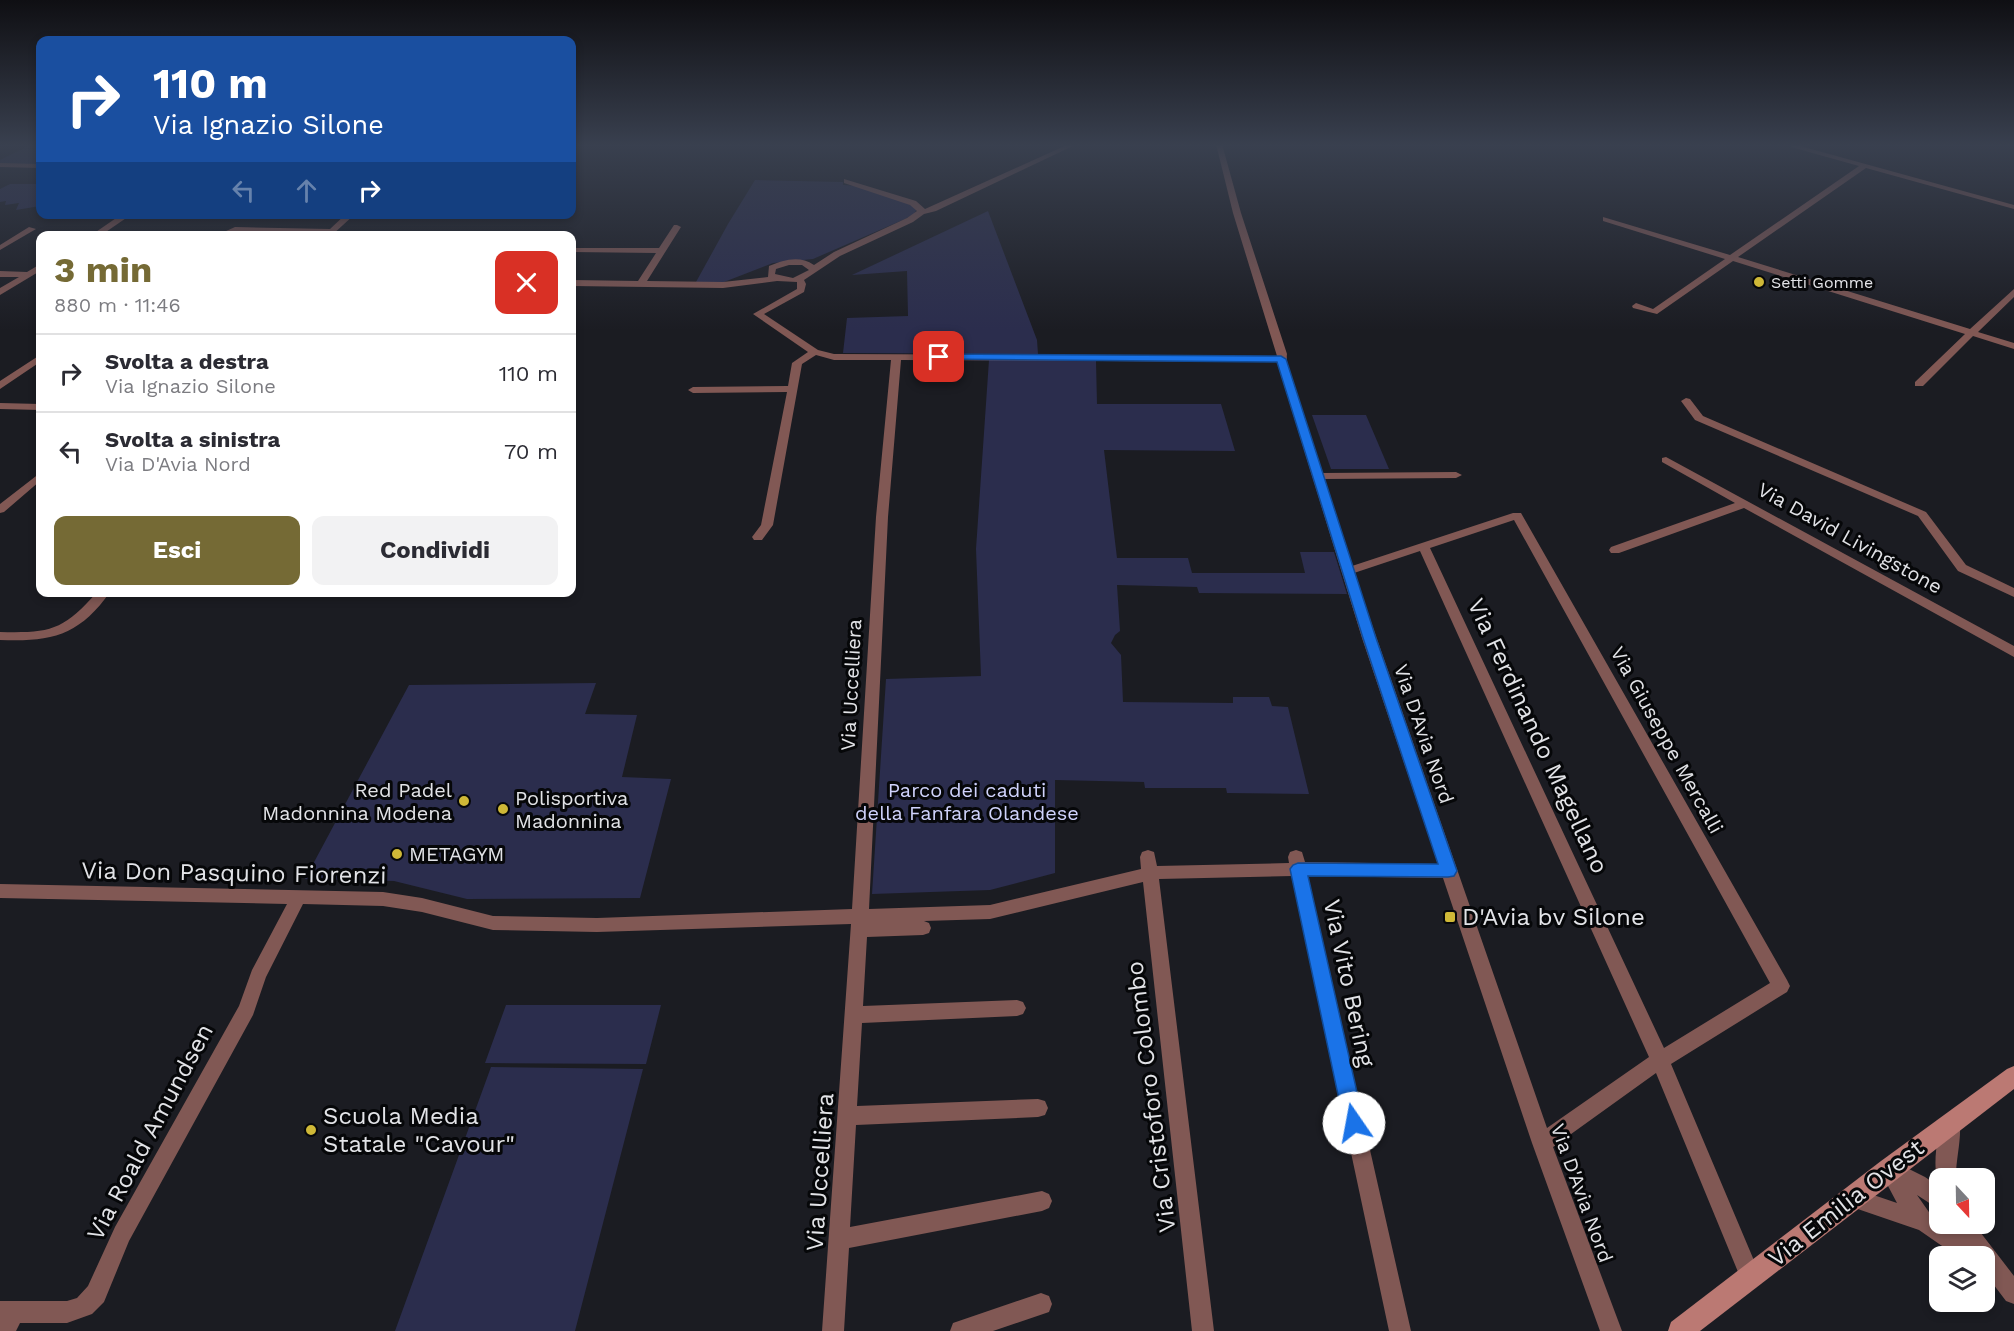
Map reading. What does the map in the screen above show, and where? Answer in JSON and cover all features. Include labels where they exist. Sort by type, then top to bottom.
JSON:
[{"type":"main road","name":"Via Emilia Ovest","points":[[1680,1331],[1889,1169],[2014,1076]]},
{"type":"street","points":[[918,206],[921,212]]},
{"type":"street","points":[[576,283],[723,285],[773,276],[799,279],[809,275],[813,269],[837,254],[910,220],[921,212],[939,206]]},
{"type":"street","name":"Via D'Avia Nord","points":[[1235,206],[1282,354],[1281,359],[1317,476],[1448,871],[1542,1143],[1611,1331]]},
{"type":"street","points":[[1636,306],[1654,312],[1806,206]]},
{"type":"street","points":[[102,231],[120,219]]},
{"type":"street","points":[[330,231],[345,219]]},
{"type":"street","points":[[1606,219],[2014,346]]},
{"type":"street","points":[[641,284],[677,227]]},
{"type":"street","points":[[0,248],[32,229]]},
{"type":"street","points":[[230,231],[235,229],[282,231]]},
{"type":"street","points":[[576,250],[662,251]]},
{"type":"street","points":[[773,276],[772,268],[780,263],[804,262],[837,254]]},
{"type":"street","points":[[804,262],[813,269]]},
{"type":"street","points":[[0,292],[36,270]]},
{"type":"street","points":[[0,274],[36,275]]},
{"type":"street","points":[[799,279],[802,284],[801,290],[758,314],[815,352],[834,357],[1281,359]]},
{"type":"street","points":[[1919,384],[2014,292]]},
{"type":"street","points":[[758,537],[767,525],[797,363],[815,352]]},
{"type":"street","name":"Via Uccelliera","points":[[833,1331],[860,923],[882,517],[896,357]]},
{"type":"street","points":[[0,386],[36,361]]},
{"type":"street","points":[[693,390],[793,389]]},
{"type":"street","name":"Via David Livingstone","points":[[1686,401],[1699,418],[1922,514],[1962,568],[2014,593]]},
{"type":"street","points":[[0,406],[36,406]]},
{"type":"street","name":"Via David Livingstone","points":[[1666,460],[2014,652]]},
{"type":"street","points":[[1317,476],[1456,475]]},
{"type":"street","points":[[0,510],[36,479]]},
{"type":"street","points":[[1615,550],[1746,503]]},
{"type":"street","name":"Via Giuseppe Mercalli","points":[[1424,546],[1517,515],[1781,986],[1660,1060]]},
{"type":"street","points":[[1348,571],[1424,546]]},
{"type":"street","name":"Via Ferdinando Magellano","points":[[1424,546],[1660,1060],[1750,1277]]},
{"type":"street","points":[[0,636],[41,636],[65,631],[85,615],[100,597]]},
{"type":"street","points":[[860,923],[990,912],[1149,865],[1297,863],[1448,871]]},
{"type":"street","name":"Via Vito Bering","points":[[1297,863],[1400,1331]]},
{"type":"street","name":"Via Cristoforo Colombo","points":[[1149,865],[1203,1331]]},
{"type":"street","name":"Via Don Pasquino Fiorenzi","points":[[0,891],[383,899],[422,905],[493,923],[519,925],[860,923]]},
{"type":"street","name":"Via Roald Amundsen","points":[[6,1318],[68,1312],[84,1306],[96,1294],[122,1234],[248,1009],[258,976],[299,896]]},
{"type":"street","points":[[860,923],[923,928]]},
{"type":"street","points":[[854,1015],[1017,1008]]},
{"type":"street","points":[[1542,1143],[1660,1060]]},
{"type":"street","points":[[848,1116],[1038,1108]]},
{"type":"street","points":[[1945,1168],[1951,1123]]},
{"type":"street","points":[[1889,1169],[1929,1192]]},
{"type":"street","points":[[1889,1169],[1904,1195],[1924,1222]]},
{"type":"street","points":[[1853,1198],[1924,1222],[1961,1246]]},
{"type":"street","points":[[840,1239],[1042,1201]]},
{"type":"street","points":[[1969,1234],[2010,1289]]},
{"type":"street","points":[[1995,1276],[2010,1289]]},
{"type":"street","points":[[961,1331],[1041,1304]]},
{"type":"green space","points":[[18,206],[36,206],[36,207],[16,210]]},
{"type":"green space","points":[[739,206],[912,206],[917,209],[914,214],[905,219],[813,259],[773,263],[724,282],[696,282]]},
{"type":"green space","points":[[988,211],[1037,340],[1038,354],[843,353],[847,318],[908,316],[907,271],[852,275]]},
{"type":"green space","name":"Parco dei caduti della Fanfara Olandese","points":[[989,360],[1096,361],[1097,404],[1221,404],[1235,451],[1104,450],[1117,558],[1188,558],[1192,573],[1305,573],[1300,552],[1334,552],[1347,594],[1199,593],[1197,587],[1117,585],[1120,631],[1111,643],[1121,655],[1123,702],[1233,703],[1233,697],[1269,697],[1272,706],[1288,707],[1309,794],[1227,793],[1226,788],[1145,788],[1144,782],[1055,780],[1055,873],[990,890],[872,894],[886,679],[981,676],[976,549]]},
{"type":"green space","points":[[1312,415],[1366,415],[1389,469],[1331,469]]},
{"type":"green space","name":"Polisportiva Madonnina","points":[[596,683],[585,714],[637,715],[622,777],[671,779],[640,898],[467,899],[394,881],[305,879],[409,685]]},
{"type":"green space","points":[[506,1005],[661,1005],[646,1064],[485,1063]]},
{"type":"green space","points":[[491,1067],[643,1069],[575,1331],[395,1331]]},
{"type":"place","name":"Setti Gomme","points":[[1759,282]]},
{"type":"place","name":"Red Padel Madonnina Modena","points":[[464,801]]},
{"type":"place","name":"Polisportiva Madonnina","points":[[503,809]]},
{"type":"place","name":"METAGYM","points":[[397,854]]},
{"type":"place","name":"D'Avia bv Silone","points":[[1450,917]]},
{"type":"place","name":"Scuola Media Statale \"Cavour\"","points":[[311,1130]]},
{"type":"route","points":[[939,357],[1281,359],[1314,468],[1448,871],[1298,869],[1354,1123]]}]
